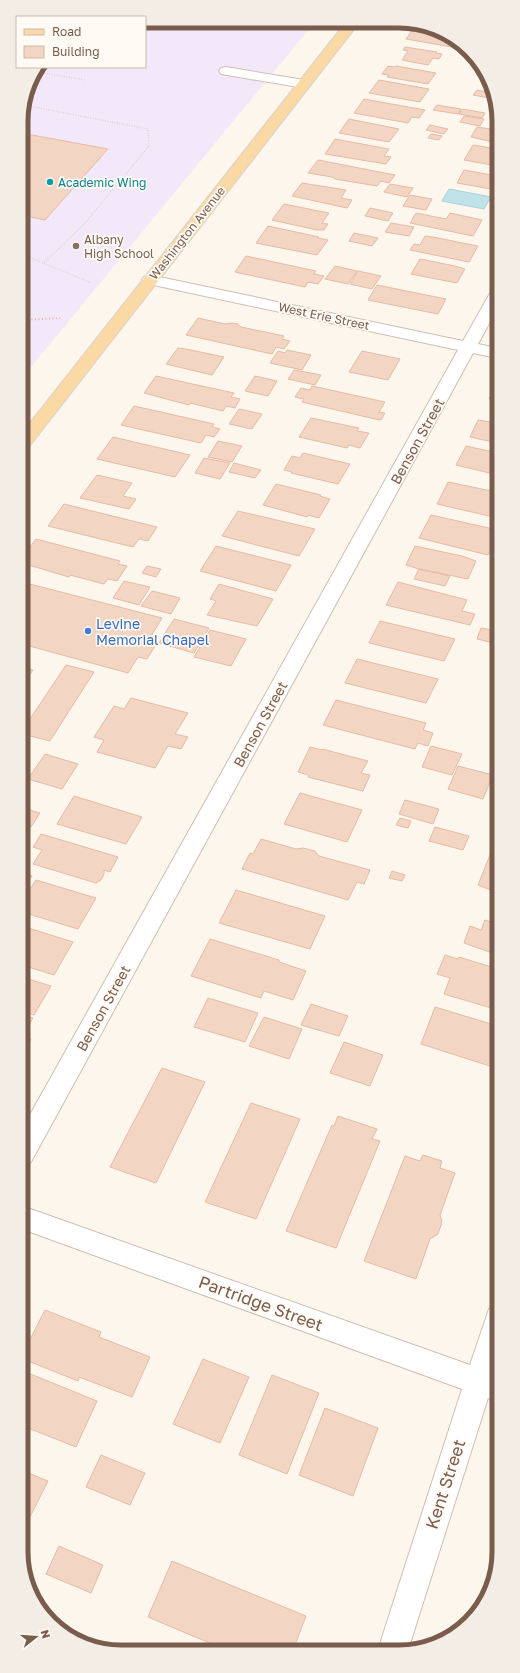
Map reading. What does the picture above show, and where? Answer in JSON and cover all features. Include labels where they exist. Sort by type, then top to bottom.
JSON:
[{"type":"main road","name":"Washington Avenue","points":[[28,436],[348,28]]},
{"type":"street","points":[[226,71],[304,84]]},
{"type":"street","name":"West Erie Street","points":[[150,280],[492,352]]},
{"type":"street","name":"Benson Street","points":[[28,1143],[492,304]]},
{"type":"street","name":"Partridge Street","points":[[28,1219],[488,1386]]},
{"type":"street","name":"Kent Street","points":[[395,1645],[488,1386],[492,1359]]},
{"type":"path","points":[[42,73],[86,80]]},
{"type":"path","points":[[30,105],[148,129],[149,146],[85,223],[44,263]]},
{"type":"path","points":[[28,257],[92,283]]},
{"type":"path","points":[[28,320],[62,318]]},
{"type":"shaded area","name":"Albany High School","points":[[146,28],[309,29],[28,371],[28,115],[35,85],[45,68],[146,68]]},
{"type":"water","points":[[449,189],[491,197],[484,209],[442,201]]},
{"type":"building","points":[[413,29],[435,35],[454,45],[452,47],[406,39]]},
{"type":"building","points":[[405,47],[442,54],[439,59],[433,58],[428,65],[402,60],[408,51],[403,50]]},
{"type":"building","points":[[388,66],[436,73],[428,84],[387,77],[389,75],[382,74]]},
{"type":"building","points":[[379,80],[429,89],[420,102],[369,93]]},
{"type":"building","points":[[477,90],[487,92],[489,98],[473,95]]},
{"type":"building","points":[[364,99],[425,110],[419,118],[412,117],[408,123],[354,113]]},
{"type":"building","points":[[437,105],[461,109],[458,114],[433,110]]},
{"type":"building","points":[[462,109],[485,113],[482,118],[459,114]]},
{"type":"building","points":[[464,116],[484,119],[480,126],[460,122]]},
{"type":"building","points":[[349,119],[399,129],[389,142],[339,133]]},
{"type":"building","points":[[430,125],[448,129],[444,134],[426,130]]},
{"type":"building","points":[[477,127],[492,129],[492,142],[471,137]]},
{"type":"building","name":"Academic Wing","points":[[28,134],[108,149],[45,220],[28,216]]},
{"type":"building","points":[[431,134],[442,136],[439,140],[428,138]]},
{"type":"building","points":[[335,139],[389,149],[384,156],[391,157],[386,164],[325,154]]},
{"type":"building","points":[[473,145],[492,148],[492,165],[464,160]]},
{"type":"building","points":[[318,160],[395,175],[389,183],[381,181],[377,186],[308,173]]},
{"type":"building","points":[[464,170],[492,175],[492,189],[457,183]]},
{"type":"building","points":[[302,183],[346,190],[341,198],[352,200],[347,208],[292,196]]},
{"type":"building","points":[[390,184],[413,188],[407,197],[384,192]]},
{"type":"building","points":[[410,195],[432,199],[426,210],[403,206]]},
{"type":"building","points":[[284,204],[329,213],[322,223],[328,224],[324,230],[317,230],[272,220]]},
{"type":"building","points":[[370,208],[393,213],[388,221],[365,216]]},
{"type":"building","points":[[416,213],[446,219],[450,213],[482,220],[473,236],[410,223]]},
{"type":"building","points":[[391,223],[414,227],[409,236],[385,232]]},
{"type":"building","points":[[268,226],[328,240],[317,255],[256,243]]},
{"type":"building","points":[[354,233],[378,238],[372,246],[349,241]]},
{"type":"building","points":[[425,236],[478,246],[469,262],[410,250],[414,244],[420,245]]},
{"type":"building","points":[[246,256],[316,271],[314,274],[324,276],[318,284],[308,282],[305,287],[235,272]]},
{"type":"building","points":[[420,259],[465,269],[457,283],[411,274]]},
{"type":"building","points":[[335,266],[357,271],[348,284],[325,279]]},
{"type":"building","points":[[358,271],[381,276],[372,289],[350,284]]},
{"type":"building","points":[[377,285],[446,299],[438,314],[368,300]]},
{"type":"building","points":[[198,318],[225,324],[238,324],[241,327],[284,336],[282,339],[290,341],[284,349],[276,347],[272,354],[186,335]]},
{"type":"building","points":[[178,348],[224,357],[212,375],[166,364]]},
{"type":"building","points":[[287,350],[311,355],[302,370],[270,363],[278,351],[285,353]]},
{"type":"building","points":[[362,351],[400,359],[388,380],[349,372]]},
{"type":"building","points":[[294,370],[321,375],[315,385],[288,379]]},
{"type":"building","points":[[156,376],[234,393],[231,397],[240,399],[235,408],[226,406],[223,411],[190,403],[189,405],[144,393]]},
{"type":"building","points":[[255,376],[277,381],[268,396],[245,391]]},
{"type":"building","points":[[312,386],[385,402],[379,412],[385,413],[381,420],[375,419],[302,402],[304,399],[295,397],[301,388],[310,390]]},
{"type":"building","points":[[492,393],[492,399],[489,399]]},
{"type":"building","points":[[134,406],[214,424],[212,427],[220,429],[214,437],[206,435],[201,443],[121,425]]},
{"type":"building","points":[[239,409],[262,414],[252,429],[229,424]]},
{"type":"building","points":[[311,418],[359,428],[357,431],[369,433],[360,448],[349,445],[347,448],[299,437]]},
{"type":"building","points":[[478,420],[492,422],[492,442],[470,437]]},
{"type":"building","points":[[113,437],[190,455],[175,477],[97,459]]},
{"type":"building","points":[[218,441],[242,446],[232,462],[208,457]]},
{"type":"building","points":[[466,446],[492,452],[492,474],[456,465]]},
{"type":"building","points":[[303,453],[350,464],[338,484],[284,470],[292,456],[300,458]]},
{"type":"building","points":[[204,458],[230,463],[220,479],[195,473]]},
{"type":"building","points":[[234,463],[261,470],[255,478],[229,472]]},
{"type":"building","points":[[97,475],[132,483],[123,496],[136,499],[129,509],[80,498]]},
{"type":"building","points":[[448,482],[492,491],[492,517],[437,504]]},
{"type":"building","points":[[276,484],[321,495],[320,496],[330,499],[319,518],[308,515],[307,517],[263,505]]},
{"type":"building","points":[[64,504],[157,527],[148,541],[139,539],[133,547],[48,526]]},
{"type":"building","points":[[238,511],[315,529],[299,556],[222,536]]},
{"type":"building","points":[[431,515],[492,529],[492,547],[488,555],[419,538]]},
{"type":"building","points":[[36,539],[120,561],[118,564],[127,566],[117,581],[108,579],[104,584],[70,575],[69,577],[28,565],[28,550]]},
{"type":"building","points":[[216,546],[291,565],[276,591],[200,571]]},
{"type":"building","points":[[415,546],[462,556],[476,561],[468,579],[419,569],[406,565]]},
{"type":"building","points":[[147,566],[161,569],[156,577],[142,573]]},
{"type":"building","points":[[419,569],[450,576],[445,586],[414,579]]},
{"type":"building","points":[[124,581],[150,587],[139,605],[113,598]]},
{"type":"building","points":[[398,582],[467,600],[462,611],[475,614],[470,625],[386,605]]},
{"type":"building","name":"Levine Memorial Chapel","points":[[28,584],[162,618],[147,643],[155,646],[147,659],[138,657],[128,673],[28,646]]},
{"type":"building","points":[[219,584],[273,599],[257,626],[207,615],[216,601],[210,599]]},
{"type":"building","points":[[152,591],[180,598],[171,614],[141,606]]},
{"type":"building","points":[[174,619],[209,628],[194,653],[159,643]]},
{"type":"building","points":[[380,621],[455,639],[444,661],[369,643]]},
{"type":"building","points":[[481,628],[492,630],[492,643],[477,639]]},
{"type":"building","points":[[210,630],[246,639],[231,666],[194,657]]},
{"type":"building","points":[[357,659],[438,679],[426,703],[345,683]]},
{"type":"building","points":[[66,665],[94,672],[50,741],[28,736],[28,722]]},
{"type":"building","points":[[28,669],[33,670],[28,678]]},
{"type":"building","points":[[131,698],[188,713],[175,734],[188,737],[181,749],[168,746],[155,768],[97,752],[104,740],[94,737],[114,706],[124,709]]},
{"type":"building","points":[[336,700],[426,723],[423,730],[433,733],[428,746],[418,743],[415,749],[323,725]]},
{"type":"building","points":[[431,746],[462,754],[452,775],[422,767]]},
{"type":"building","points":[[310,747],[368,761],[361,773],[370,775],[363,791],[308,777],[309,775],[298,772]]},
{"type":"building","points":[[45,754],[78,764],[62,789],[28,779]]},
{"type":"building","points":[[458,766],[492,775],[483,799],[448,789]]},
{"type":"building","points":[[300,793],[362,810],[347,842],[284,824]]},
{"type":"building","points":[[74,796],[142,817],[126,844],[57,824]]},
{"type":"building","points":[[405,800],[439,809],[433,824],[399,814]]},
{"type":"building","points":[[28,809],[40,813],[31,827],[28,826]]},
{"type":"building","points":[[400,818],[411,821],[408,828],[396,825]]},
{"type":"building","points":[[435,827],[469,836],[463,850],[429,841]]},
{"type":"building","points":[[41,834],[118,857],[110,872],[104,870],[101,880],[96,883],[33,864],[42,850],[33,847]]},
{"type":"building","points":[[261,839],[296,849],[303,848],[315,851],[319,856],[370,870],[364,884],[357,882],[348,900],[242,869],[250,853],[253,854]]},
{"type":"building","points":[[490,855],[492,856],[492,891],[478,885]]},
{"type":"building","points":[[392,871],[405,875],[402,881],[389,878]]},
{"type":"building","points":[[28,875],[32,876],[28,882]]},
{"type":"building","points":[[36,880],[96,898],[78,929],[28,914],[28,892]]},
{"type":"building","points":[[236,890],[325,916],[310,949],[219,923]]},
{"type":"building","points":[[485,920],[492,922],[492,953],[464,943],[470,926],[481,930]]},
{"type":"building","points":[[28,928],[73,942],[54,975],[28,967]]},
{"type":"building","points":[[210,939],[279,960],[279,962],[306,971],[293,1000],[264,991],[261,998],[191,976]]},
{"type":"building","points":[[445,955],[458,959],[459,957],[492,967],[492,1008],[444,994],[450,978],[437,974]]},
{"type":"building","points":[[28,979],[51,986],[34,1015],[28,1013]]},
{"type":"building","points":[[208,998],[258,1013],[245,1042],[194,1027]]},
{"type":"building","points":[[311,1004],[348,1016],[339,1036],[301,1025]]},
{"type":"building","points":[[435,1007],[492,1024],[492,1067],[421,1044]]},
{"type":"building","points":[[28,1016],[33,1018],[28,1026]]},
{"type":"building","points":[[264,1017],[302,1029],[289,1059],[249,1046]]},
{"type":"building","points":[[28,1038],[31,1039],[28,1046]]},
{"type":"building","points":[[344,1042],[383,1055],[370,1086],[330,1073]]},
{"type":"building","points":[[162,1068],[205,1082],[156,1183],[110,1167]]},
{"type":"building","points":[[251,1103],[300,1119],[256,1219],[205,1202]]},
{"type":"building","points":[[338,1116],[377,1129],[372,1139],[380,1141],[336,1248],[286,1231],[332,1125],[334,1126]]},
{"type":"building","points":[[423,1155],[442,1161],[440,1168],[455,1173],[440,1215],[442,1222],[438,1234],[430,1239],[416,1279],[364,1261],[405,1156],[420,1161]]},
{"type":"building","points":[[45,1310],[101,1332],[99,1337],[150,1357],[132,1397],[79,1377],[78,1381],[28,1361],[28,1343]]},
{"type":"building","points":[[203,1359],[249,1377],[220,1443],[173,1424]]},
{"type":"building","points":[[28,1373],[97,1401],[76,1447],[28,1428]]},
{"type":"building","points":[[272,1375],[319,1393],[287,1474],[239,1455]]},
{"type":"building","points":[[325,1408],[378,1428],[353,1496],[299,1475]]},
{"type":"building","points":[[101,1455],[145,1473],[130,1505],[86,1487]]},
{"type":"building","points":[[28,1473],[48,1481],[28,1521]]},
{"type":"building","points":[[59,1546],[103,1565],[91,1593],[46,1574]]},
{"type":"building","points":[[172,1561],[306,1616],[295,1645],[214,1645],[148,1617]]},
{"type":"place","name":"Academic Wing","points":[[50,182]]},
{"type":"place","name":"Albany High School","points":[[76,246]]},
{"type":"place","name":"Levine Memorial Chapel","points":[[88,631]]}]
